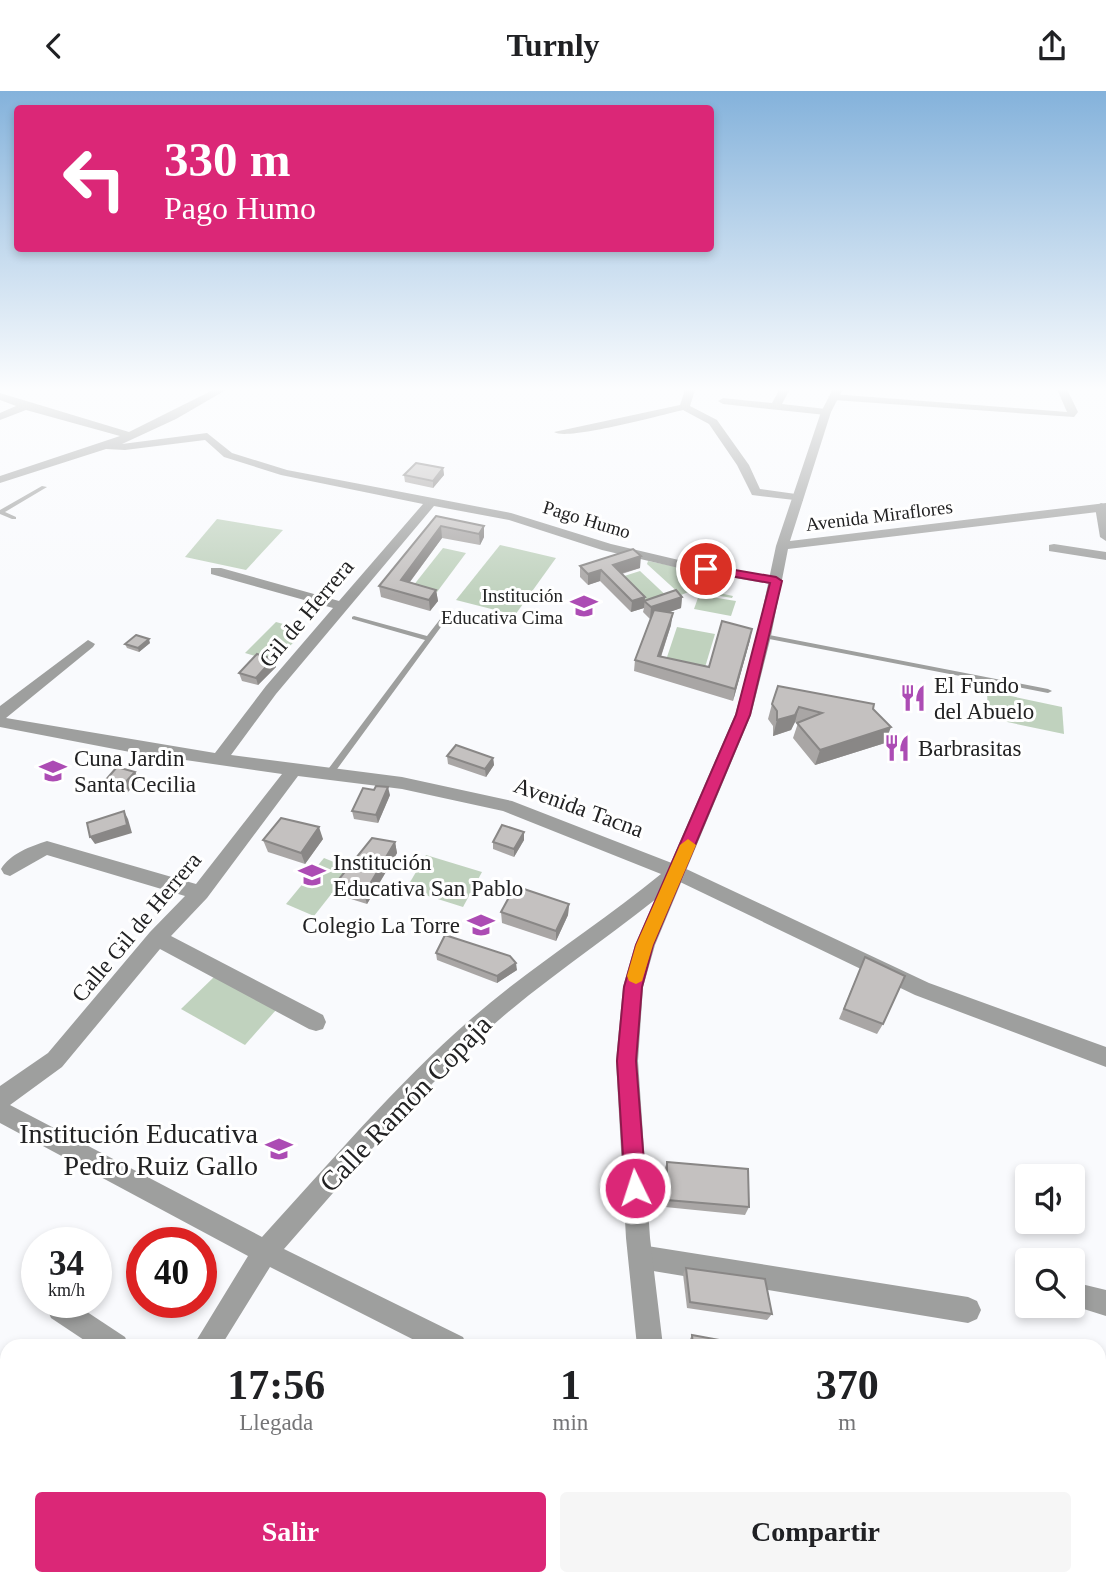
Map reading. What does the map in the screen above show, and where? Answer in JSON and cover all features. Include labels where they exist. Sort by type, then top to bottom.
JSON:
[{"type":"street","points":[[0,480],[72,457]]},
{"type":"street","name":"Pago Humo","points":[[233,457],[260,466],[511,517],[607,547],[683,565],[776,581]]},
{"type":"street","points":[[737,457],[756,492],[799,498]]},
{"type":"street","points":[[649,1339],[640,1257],[627,1061],[628,1022],[638,965],[676,871],[732,747],[743,715],[764,636],[782,546],[812,457]]},
{"type":"street","name":"Gil de Herrera","points":[[220,758],[271,690],[432,501]]},
{"type":"street","points":[[1103,507],[1106,537]]},
{"type":"street","name":"Avenida Miraflores","points":[[782,546],[1103,507]]},
{"type":"street","points":[[1054,548],[1106,556]]},
{"type":"street","points":[[216,571],[342,606]]},
{"type":"street","points":[[0,714],[88,644]]},
{"type":"street","name":"Avenida Tacna","points":[[0,722],[130,746],[402,783],[506,805],[676,871],[922,989],[989,1016],[1106,1057]]},
{"type":"street","name":"Calle Gil de Herrera","points":[[0,1099],[55,1060],[158,938],[200,893],[294,770]]},
{"type":"street","points":[[10,869],[33,853],[47,848],[200,893]]},
{"type":"street","name":"Calle Ramón Copaja","points":[[210,1339],[265,1252],[420,1080],[479,1025],[543,972],[635,905],[676,871]]},
{"type":"street","points":[[158,938],[316,1022]]},
{"type":"street","points":[[0,1111],[265,1252],[440,1339]]},
{"type":"street","points":[[640,1257],[968,1310]]},
{"type":"street","points":[[1085,1297],[1106,1303]]},
{"type":"street","points":[[74,1318],[105,1339]]},
{"type":"lane","points":[[0,512],[44,487]]},
{"type":"lane","points":[[0,512],[15,518]]},
{"type":"lane","points":[[354,618],[430,639]]},
{"type":"lane","points":[[329,774],[443,620]]},
{"type":"lane","points":[[764,636],[1048,691]]},
{"type":"green space","points":[[217,519],[283,530],[246,570],[185,557]]},
{"type":"green space","points":[[500,545],[556,558],[515,615],[456,600]]},
{"type":"green space","points":[[443,548],[466,553],[437,592],[413,586]]},
{"type":"green space","points":[[648,561],[713,574],[710,591],[733,596],[732,598],[691,591],[681,595],[647,564]]},
{"type":"green space","points":[[640,571],[672,601],[649,609],[618,578]]},
{"type":"green space","points":[[699,595],[736,601],[731,616],[694,609]]},
{"type":"green space","points":[[276,622],[305,630],[275,662],[245,653]]},
{"type":"green space","points":[[677,627],[715,634],[703,674],[664,666]]},
{"type":"green space","points":[[987,691],[1062,707],[1064,734],[988,718]]},
{"type":"green space","points":[[426,855],[482,872],[463,907],[406,889]]},
{"type":"green space","points":[[324,858],[351,869],[314,916],[286,904]]},
{"type":"green space","points":[[215,976],[276,1010],[245,1045],[181,1009]]},
{"type":"building","points":[[416,463],[443,468],[433,481],[404,475]]},
{"type":"building","points":[[436,516],[484,526],[479,534],[441,526],[401,580],[436,590],[429,600],[379,586]]},
{"type":"building","points":[[633,549],[641,556],[613,565],[645,597],[632,601],[601,570],[588,574],[580,566]]},
{"type":"building","points":[[676,590],[682,597],[651,607],[644,601]]},
{"type":"building","points":[[654,610],[673,613],[658,656],[709,667],[722,621],[752,629],[735,689],[635,660]]},
{"type":"building","points":[[136,635],[149,639],[138,648],[125,644]]},
{"type":"building","points":[[257,654],[273,659],[256,678],[239,673]]},
{"type":"building","points":[[778,686],[874,704],[873,709],[891,727],[820,750],[797,723],[822,713],[799,707],[795,715],[777,720],[777,711],[772,704]]},
{"type":"building","points":[[456,745],[493,758],[485,769],[447,756]]},
{"type":"building","points":[[117,767],[135,772],[121,787],[104,782]]},
{"type":"building","points":[[376,786],[388,787],[376,815],[352,811],[363,788],[374,790]]},
{"type":"building","points":[[124,811],[127,825],[90,837],[87,823]]},
{"type":"building","points":[[281,818],[319,827],[301,853],[263,840]]},
{"type":"building","points":[[502,825],[524,832],[514,849],[493,842]]},
{"type":"building","points":[[372,838],[395,842],[364,894],[335,884]]},
{"type":"building","points":[[515,886],[569,904],[556,931],[501,912]]},
{"type":"building","points":[[445,935],[510,956],[516,963],[497,976],[436,953]]},
{"type":"building","points":[[865,957],[905,976],[883,1024],[844,1009]]},
{"type":"building","points":[[667,1162],[748,1169],[749,1207],[667,1200]]},
{"type":"building","points":[[686,1268],[765,1279],[772,1314],[690,1302]]},
{"type":"building","points":[[692,1335],[714,1339],[692,1339]]},
{"type":"slow traffic","points":[[636,976],[645,945],[688,845]]},
{"type":"place","name":"Institución Educativa Cima","points":[[584,606]]},
{"type":"place","name":"El Fundo del Abuelo","points":[[913,698]]},
{"type":"place","name":"Barbrasitas","points":[[897,748]]},
{"type":"place","name":"Cuna Jardin Santa Cecilia","points":[[53,771]]},
{"type":"place","name":"Institución Educativa San Pablo","points":[[312,875]]},
{"type":"place","name":"Colegio La Torre","points":[[481,925]]},
{"type":"place","name":"Institución Educativa Pedro Ruiz Gallo","points":[[279,1149]]},
{"type":"route","points":[[635,1188],[627,1034],[638,965],[676,871],[732,747],[764,636],[776,581],[706,569]]}]
